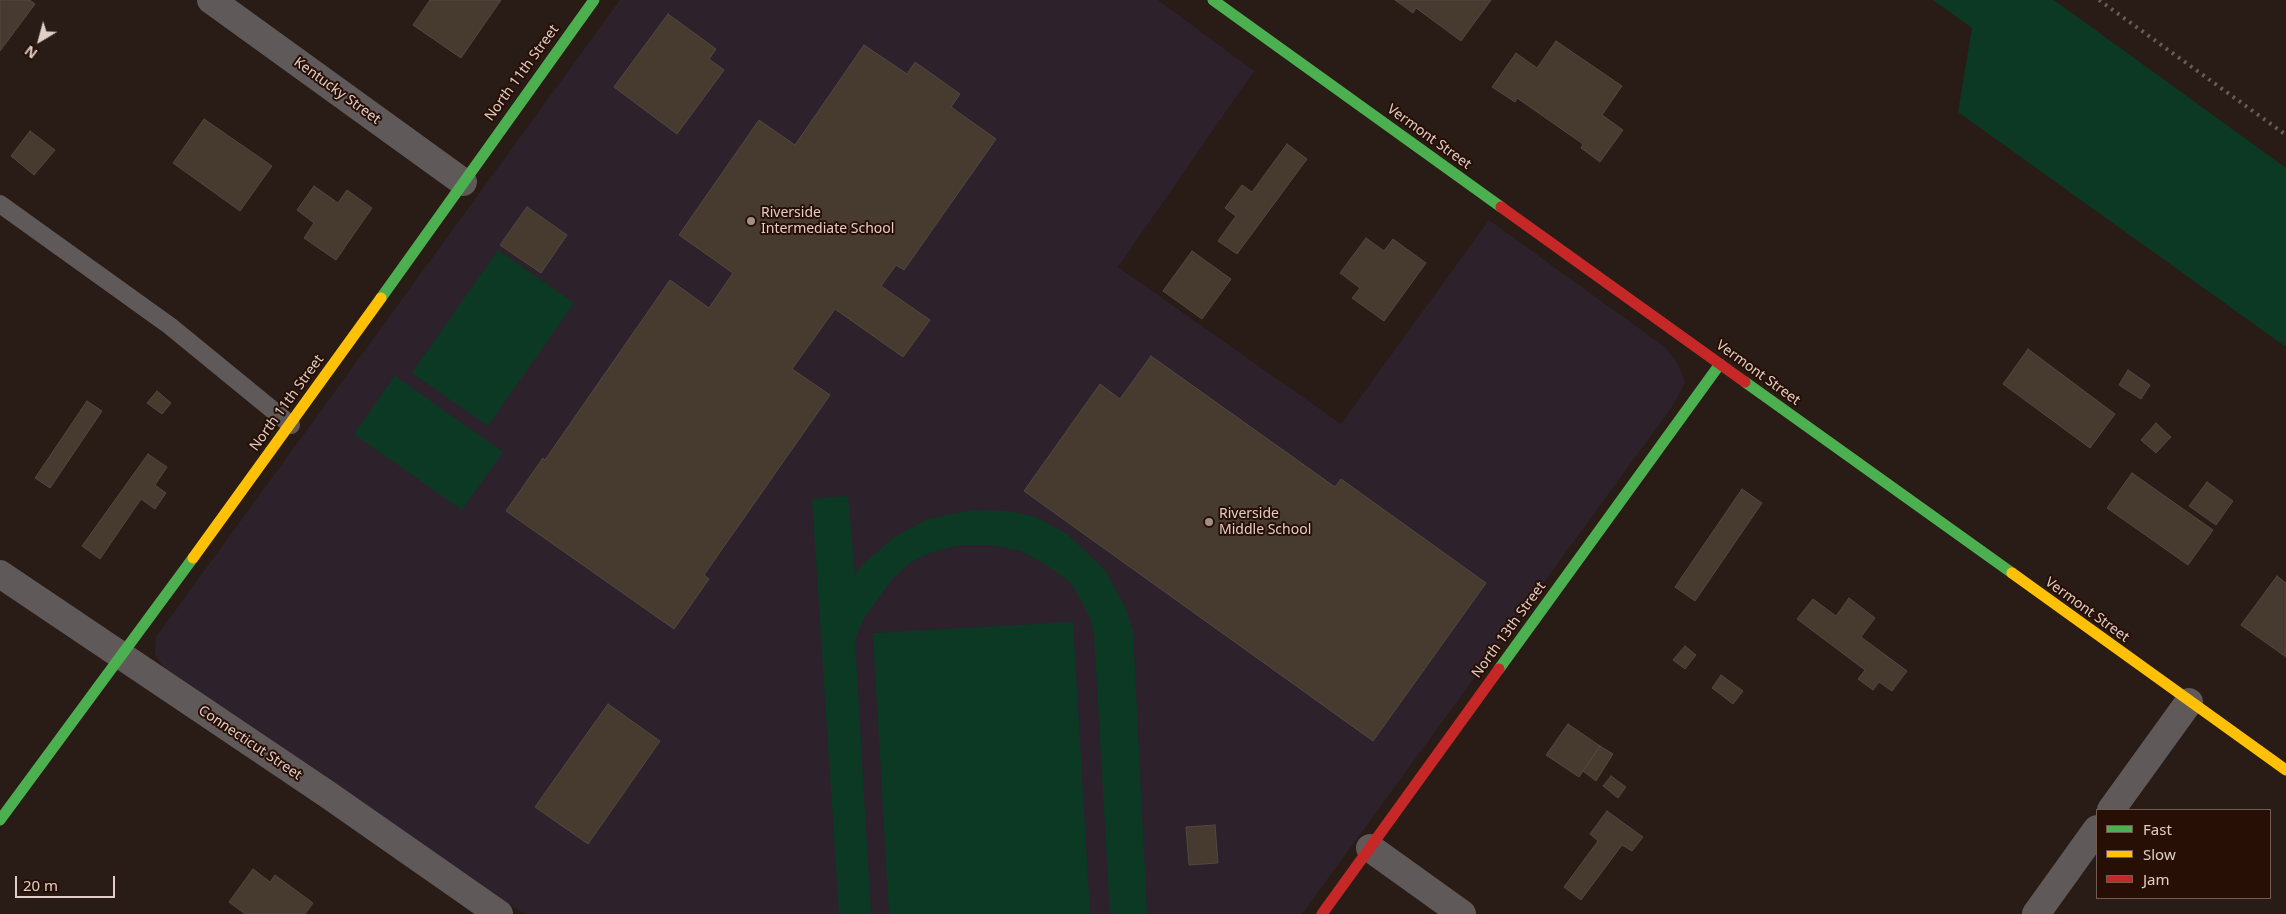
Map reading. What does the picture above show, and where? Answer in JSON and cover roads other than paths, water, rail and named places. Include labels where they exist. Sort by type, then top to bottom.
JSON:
[{"type":"street","name":"Kentucky Street","points":[[211,0],[463,182]]},
{"type":"street","name":"North 11th Street","points":[[0,820],[122,658],[594,0]]},
{"type":"street","name":"Vermont Street","points":[[1213,0],[2286,770]]},
{"type":"street","name":"North 13th Street","points":[[1322,914],[1720,364]]},
{"type":"street","name":"Connecticut Street","points":[[0,574],[122,658],[327,794],[500,914]]},
{"type":"street","points":[[2112,809],[2189,702]]},
{"type":"street","points":[[2036,914],[2096,830]]},
{"type":"street","points":[[1370,848],[1462,914]]},
{"type":"lane","points":[[0,204],[170,326],[290,425]]},
{"type":"railway","points":[[2099,0],[2286,135]]},
{"type":"place","name":"Riverside Intermediate School","points":[[751,221]]},
{"type":"place","name":"Riverside Middle School","points":[[1209,522]]}]
